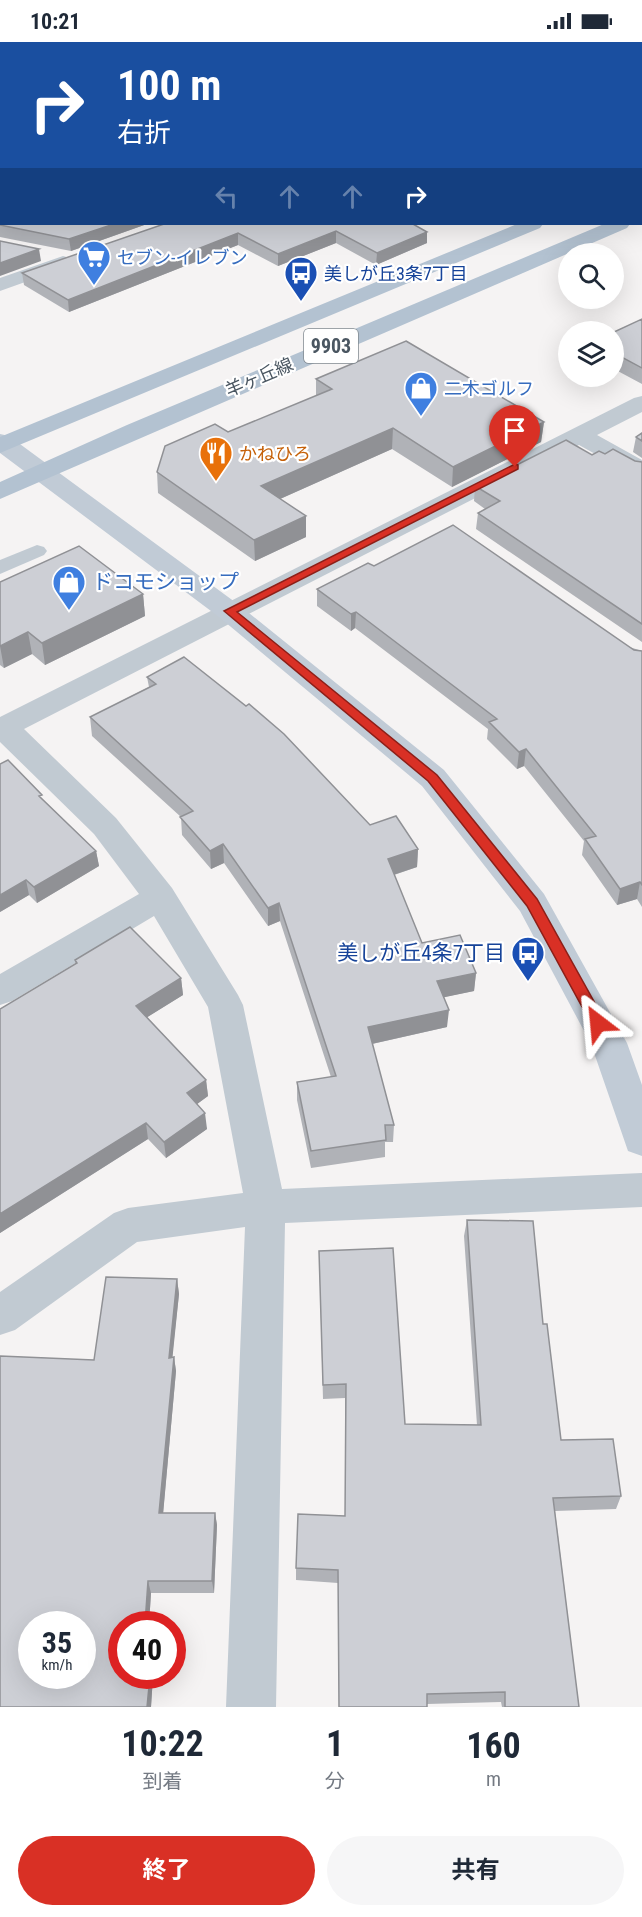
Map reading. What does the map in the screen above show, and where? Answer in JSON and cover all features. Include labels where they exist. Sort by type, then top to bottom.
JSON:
[{"type":"main road","name":"羊ヶ丘線","points":[[1,444],[531,225]]},
{"type":"main road","name":"羊ヶ丘線","points":[[0,491],[136,430],[618,225]]},
{"type":"street","points":[[0,285],[76,257],[30,251]]},
{"type":"street","points":[[251,1707],[266,1208],[225,1005],[160,897],[105,826],[1,728],[229,611],[439,517],[579,435],[642,403]]},
{"type":"street","points":[[579,435],[642,470]]},
{"type":"street","points":[[1,444],[44,472],[229,611],[433,778],[532,903],[609,1042],[642,1140]]},
{"type":"street","points":[[0,992],[160,897]]},
{"type":"street","points":[[0,1316],[128,1226],[266,1208],[642,1190]]},
{"type":"lane","points":[[0,568],[37,551]]},
{"type":"building","points":[[0,225],[111,225],[69,239]]},
{"type":"building","points":[[161,225],[415,225],[427,232],[377,253],[336,231],[278,254],[238,233],[68,300],[22,273]]},
{"type":"building","points":[[0,241],[39,249],[0,263]]},
{"type":"building","points":[[642,319],[642,368],[624,358],[624,327]]},
{"type":"building","points":[[406,341],[544,422],[453,467],[393,428],[261,486],[306,516],[254,540],[157,472],[165,446],[215,424],[228,432],[332,389],[316,379]]},
{"type":"building","points":[[642,433],[642,441],[636,437]]},
{"type":"building","points":[[566,440],[592,455],[599,451],[605,454],[613,449],[635,461],[642,462],[642,624],[478,513],[500,501],[475,486]]},
{"type":"building","points":[[453,525],[634,650],[642,651],[642,885],[640,882],[620,889],[585,839],[596,836],[526,749],[519,752],[489,722],[497,719],[356,612],[351,614],[317,589],[368,563],[374,566]]},
{"type":"building","name":"ドコモショップ","points":[[79,546],[143,594],[42,643],[28,632],[0,646],[0,582]]},
{"type":"building","points":[[184,657],[246,706],[249,704],[284,734],[370,825],[396,816],[418,849],[388,859],[422,943],[460,935],[476,973],[437,981],[449,1010],[368,1027],[394,1125],[385,1125],[386,1140],[311,1151],[297,1082],[336,1076],[279,903],[268,908],[223,844],[210,851],[180,817],[193,811],[90,717],[156,684],[147,677]]},
{"type":"building","points":[[8,760],[42,795],[39,796],[96,851],[34,887],[26,880],[0,895],[0,764]]},
{"type":"building","points":[[130,927],[181,978],[136,1006],[206,1080],[187,1093],[205,1113],[164,1142],[146,1123],[0,1214],[0,1009],[77,963],[75,960]]},
{"type":"building","points":[[467,1220],[533,1221],[543,1324],[547,1324],[561,1440],[613,1439],[621,1496],[553,1498],[579,1707],[505,1707],[505,1692],[427,1694],[427,1707],[339,1707],[338,1570],[296,1568],[298,1514],[345,1516],[346,1384],[323,1385],[319,1251],[393,1248],[405,1424],[481,1425]]},
{"type":"building","points":[[106,1277],[177,1279],[169,1358],[174,1357],[159,1513],[215,1513],[212,1581],[148,1581],[146,1611],[108,1611],[108,1689],[149,1689],[147,1707],[0,1707],[0,1356],[94,1360]]},
{"type":"place","name":"セブン-イレブン","points":[[94,286]]},
{"type":"place","name":"美しが丘3条7丁目","points":[[301,302]]},
{"type":"place","name":"二木ゴルフ","points":[[421,417]]},
{"type":"place","name":"かねひろ","points":[[216,482]]},
{"type":"place","name":"ドコモショップ","points":[[69,611]]},
{"type":"place","name":"美しが丘4条7丁目","points":[[528,982]]},
{"type":"route","points":[[515,467],[229,611],[433,778],[532,903],[598,1023]]}]
